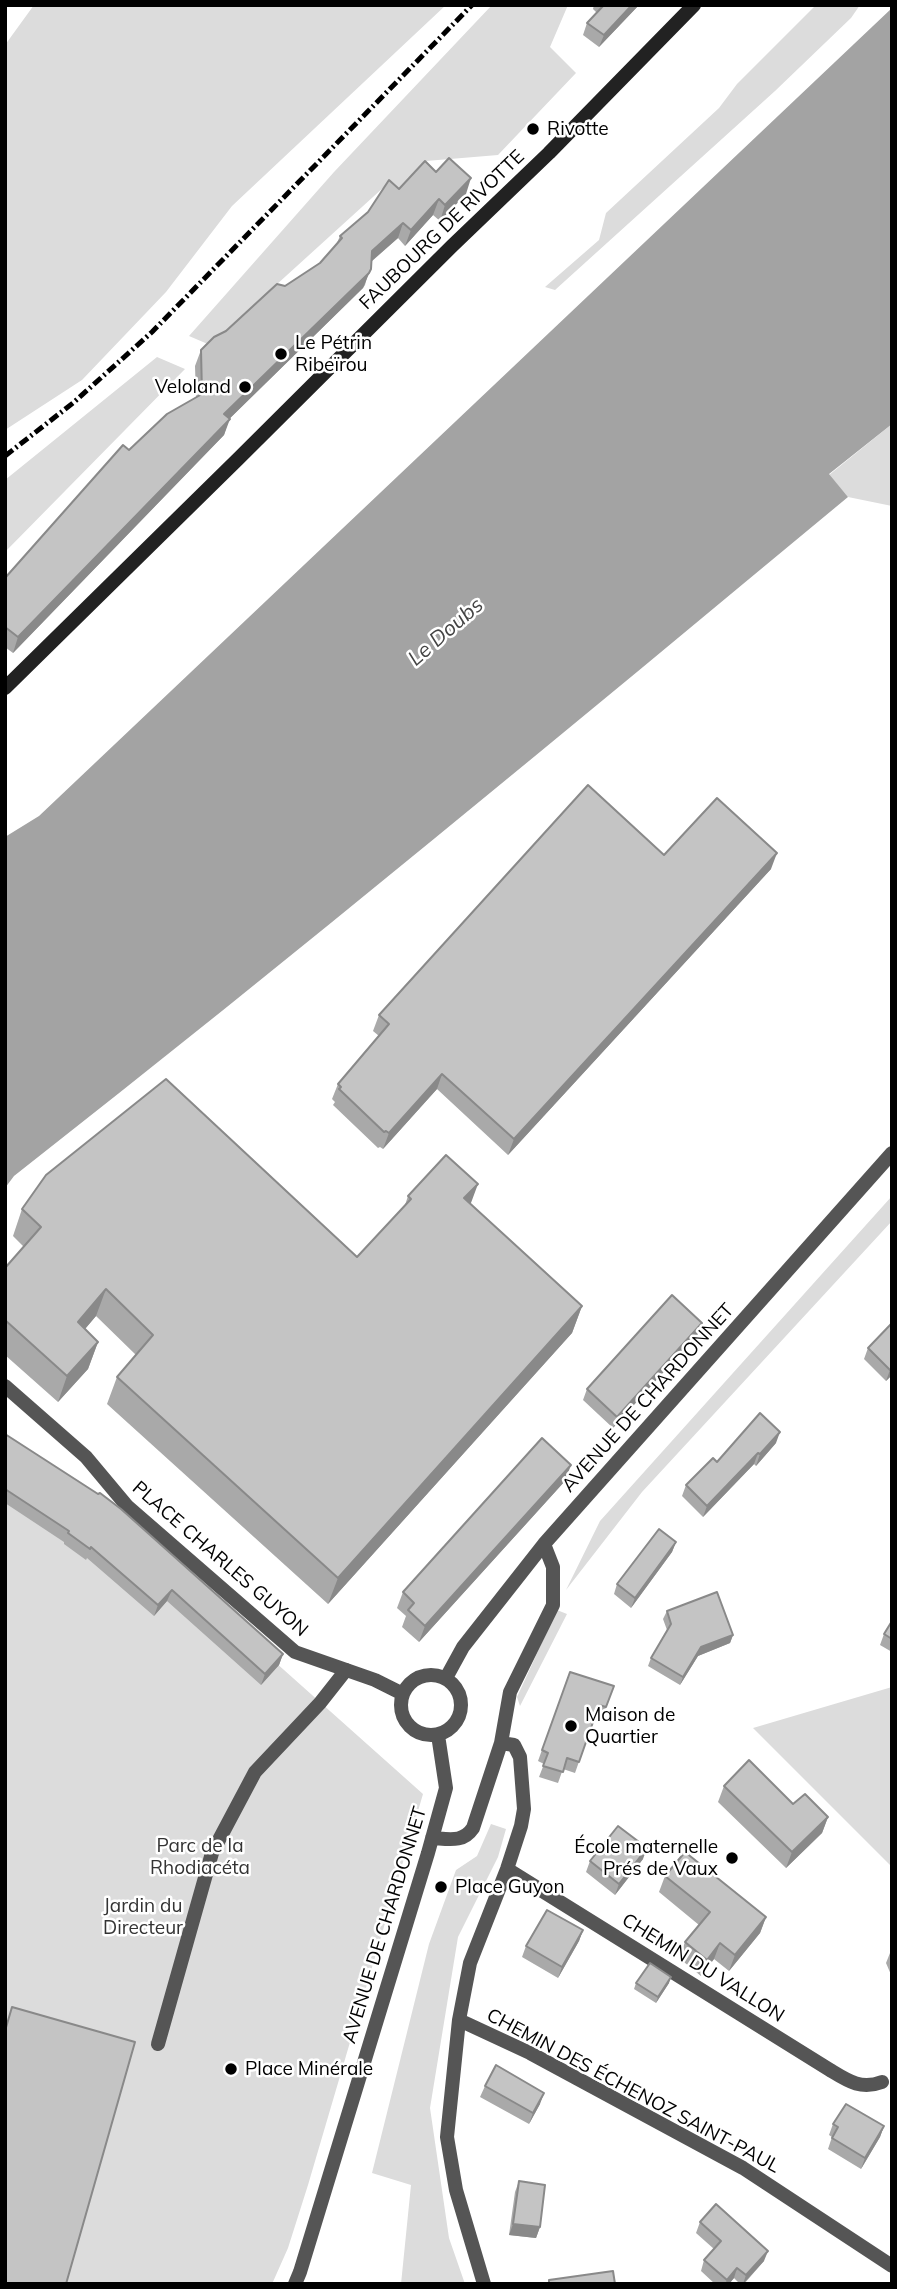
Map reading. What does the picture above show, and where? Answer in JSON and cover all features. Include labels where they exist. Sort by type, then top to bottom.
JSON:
[{"type":"main road","name":"FAUBOURG DE RIVOTTE","points":[[5,688],[446,251],[549,153],[694,5]]},
{"type":"street","name":"AVENUE DE CHARDONNET","points":[[446,1678],[463,1647],[544,1544],[892,1153]]},
{"type":"street","name":"PLACE CHARLES GUYON","points":[[5,1386],[86,1457],[128,1506],[295,1652],[375,1680],[403,1694]]},
{"type":"street","points":[[432,1838],[461,1840],[468,1836],[473,1828],[501,1742],[510,1692],[553,1605],[553,1567],[544,1544]]},
{"type":"street","points":[[158,2044],[212,1853],[255,1772],[320,1703],[346,1670]]},
{"type":"street","points":[[426,1675],[446,1678],[459,1694],[460,1714],[455,1724],[438,1735],[419,1733],[406,1721],[402,1712],[403,1694],[408,1685],[426,1675]]},
{"type":"street","name":"AVENUE DE CHARDONNET","points":[[295,2284],[446,1788],[438,1735]]},
{"type":"street","points":[[484,2284],[456,2190],[447,2137],[460,2020],[470,1963],[507,1869],[524,1809],[520,1757],[514,1745],[501,1742]]},
{"type":"street","name":"CHEMIN DU VALLON","points":[[507,1869],[856,2085],[871,2086],[882,2082]]},
{"type":"street","name":"CHEMIN DES ÉCHENOZ SAINT-PAUL","points":[[460,2020],[530,2053],[743,2168],[892,2266]]},
{"type":"green space","points":[[34,5],[446,5],[232,206],[166,292],[82,380],[5,430],[5,45]]},
{"type":"green space","points":[[492,5],[568,5],[550,47],[576,73],[498,155],[426,161],[396,195],[384,187],[210,345],[189,336],[334,172]]},
{"type":"green space","points":[[816,5],[860,5],[851,18],[775,91],[555,290],[545,287],[599,240],[606,213],[719,108],[737,84]]},
{"type":"green space","points":[[157,357],[185,369],[5,552],[5,480]]},
{"type":"green space","points":[[892,424],[892,506],[848,497],[829,475]]},
{"type":"green space","points":[[892,1196],[892,1221],[642,1492],[566,1590],[600,1521]]},
{"type":"green space","name":"Parc de la Rhodiacéta","points":[[5,1448],[117,1521],[423,1794],[308,2185],[288,2248],[272,2284],[5,2284]]},
{"type":"green space","points":[[557,1610],[567,1614],[520,1706],[517,1697]]},
{"type":"green space","points":[[892,1687],[892,1867],[753,1728]]},
{"type":"green space","points":[[491,1824],[506,1829],[498,1857],[458,1937],[430,2108],[449,2238],[465,2284],[401,2284],[411,2185],[372,2173],[429,1944],[456,1870],[477,1856]]},
{"type":"water","name":"Le Doubs","points":[[892,8],[892,424],[829,474],[848,497],[329,924],[14,1176],[5,1188],[5,837],[39,816]]},
{"type":"building","points":[[604,5],[632,5],[604,35],[587,23]]},
{"type":"building","points":[[449,158],[471,178],[445,205],[439,199],[411,230],[403,223],[372,251],[369,273],[224,414],[230,419],[18,637],[5,627],[5,578],[123,445],[129,450],[167,414],[202,394],[201,350],[277,284],[285,286],[320,263],[342,238],[340,236],[368,212],[389,180],[399,189],[425,161],[436,172]]},
{"type":"building","points":[[588,785],[664,855],[717,798],[777,853],[514,1139],[442,1074],[389,1133],[384,1132],[339,1089],[341,1087],[338,1084],[389,1024],[379,1015]]},
{"type":"building","points":[[166,1079],[357,1257],[411,1199],[408,1196],[446,1155],[478,1184],[464,1198],[582,1306],[338,1578],[117,1377],[153,1335],[106,1289],[78,1322],[98,1342],[67,1376],[5,1320],[5,1268],[41,1227],[22,1209],[46,1175]]},
{"type":"building","points":[[672,1295],[702,1323],[617,1417],[587,1389]]},
{"type":"building","points":[[892,1323],[892,1369],[890,1370],[868,1348]]},
{"type":"building","points":[[760,1413],[780,1432],[707,1506],[686,1485],[713,1458],[717,1462]]},
{"type":"building","points":[[5,1434],[121,1509],[283,1654],[265,1674],[172,1590],[158,1605],[91,1547],[90,1549],[68,1533],[69,1531],[5,1489]]},
{"type":"building","points":[[542,1438],[571,1465],[425,1626],[408,1610],[414,1603],[403,1592]]},
{"type":"building","points":[[659,1529],[676,1542],[635,1598],[617,1584]]},
{"type":"building","points":[[717,1592],[733,1635],[701,1647],[683,1677],[651,1658],[671,1624],[667,1611]]},
{"type":"building","points":[[892,1621],[892,1639],[884,1634]]},
{"type":"building","name":"Maison de Quartier","points":[[570,1672],[614,1686],[606,1707],[599,1705],[579,1762],[567,1758],[563,1772],[543,1766],[548,1753],[542,1750]]},
{"type":"building","points":[[749,1760],[793,1804],[805,1794],[828,1817],[792,1852],[724,1786]]},
{"type":"building","points":[[618,1826],[647,1848],[619,1884],[590,1861]]},
{"type":"building","points":[[685,1852],[766,1917],[735,1955],[720,1943],[707,1960],[685,1942],[710,1912],[665,1876]]},
{"type":"building","points":[[547,1910],[583,1930],[562,1967],[526,1946]]},
{"type":"building","points":[[650,1963],[671,1977],[658,1997],[636,1983]]},
{"type":"building","points":[[12,2007],[135,2042],[66,2284],[5,2284],[5,2031]]},
{"type":"building","points":[[496,2065],[544,2093],[533,2113],[485,2086]]},
{"type":"building","points":[[846,2104],[884,2126],[865,2158],[832,2138],[838,2127],[833,2124]]},
{"type":"building","points":[[519,2181],[545,2185],[540,2227],[513,2224]]},
{"type":"building","points":[[716,2204],[768,2251],[746,2275],[737,2268],[727,2280],[704,2260],[721,2241],[700,2222]]},
{"type":"building","points":[[613,2271],[615,2284],[549,2284],[549,2280]]},
{"type":"railway","points":[[5,456],[73,403],[152,332],[472,5]]},
{"type":"place","name":"Rivotte","points":[[533,129]]},
{"type":"place","name":"Le Pétrin Ribeïrou","points":[[281,354]]},
{"type":"place","name":"Veloland","points":[[245,387]]},
{"type":"place","name":"Maison de Quartier","points":[[571,1726]]},
{"type":"place","name":"École maternelle Prés de Vaux","points":[[732,1858]]},
{"type":"place","name":"Place Guyon","points":[[441,1887]]},
{"type":"place","name":"Place Minérale","points":[[231,2069]]},
{"type":"park label","name":"Jardin du Directeur","points":[[143,1917]]}]
